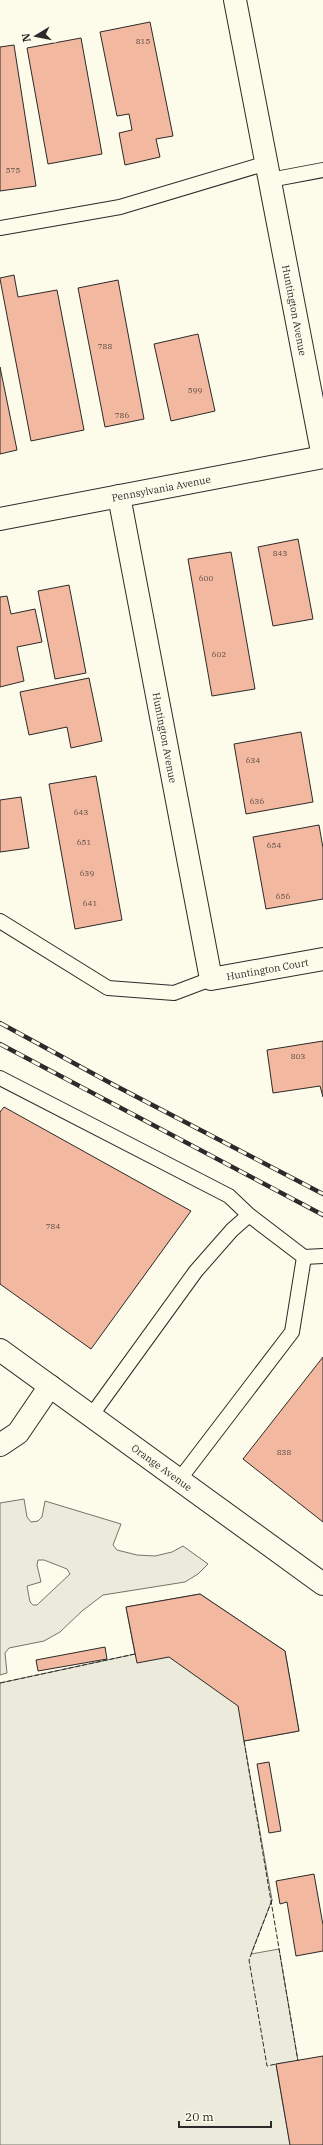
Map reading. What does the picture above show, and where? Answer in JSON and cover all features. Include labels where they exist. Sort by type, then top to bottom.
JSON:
[{"type":"street","name":"Huntington Avenue","points":[[235,0],[323,457]]},
{"type":"street","name":"Pennsylvania Avenue","points":[[0,518],[323,457]]},
{"type":"street","name":"Huntington Avenue","points":[[119,496],[211,979]]},
{"type":"street","name":"Huntington Court","points":[[211,979],[323,959]]},
{"type":"street","name":"Orange Avenue","points":[[0,1350],[323,1584]]},
{"type":"street","points":[[0,1445],[18,1433],[50,1386]]},
{"type":"lane","points":[[0,228],[120,207],[268,172],[323,170]]},
{"type":"lane","points":[[0,921],[108,988],[174,993],[211,979]]},
{"type":"lane","points":[[0,1078],[229,1196],[250,1215],[304,1257],[323,1256]]},
{"type":"lane","points":[[91,1416],[196,1271],[232,1230],[250,1215]]},
{"type":"lane","points":[[179,1480],[292,1332],[304,1257]]},
{"type":"shaded area","points":[[24,1499],[27,1517],[31,1522],[38,1521],[42,1517],[45,1501],[121,1524],[113,1545],[117,1550],[137,1555],[155,1556],[172,1552],[183,1546],[208,1564],[198,1574],[185,1582],[103,1595],[82,1611],[60,1632],[44,1641],[9,1648],[5,1653],[7,1673],[0,1675],[0,1503]],"holes":[[[38,1560],[44,1560],[67,1569],[70,1574],[37,1605],[33,1605],[30,1602],[27,1586],[41,1582],[37,1565]]]},
{"type":"shaded area","points":[[200,1594],[285,1651],[299,1731],[244,1741],[272,1900],[251,1954],[279,1949],[298,2061],[276,2064],[290,2145],[0,2145],[0,1683],[135,1654],[126,1607]]},
{"type":"building","points":[[150,22],[173,136],[156,139],[160,157],[125,165],[119,133],[132,130],[129,114],[117,116],[100,32]]},
{"type":"building","points":[[81,38],[102,154],[48,164],[27,48]]},
{"type":"building","points":[[14,45],[36,186],[0,191],[0,47]]},
{"type":"building","points":[[14,275],[18,297],[57,290],[84,430],[31,441],[0,279]]},
{"type":"building","points":[[118,280],[144,419],[105,427],[78,288]]},
{"type":"building","points":[[198,334],[215,411],[171,421],[154,344]]},
{"type":"building","points":[[0,367],[17,450],[0,454]]},
{"type":"building","points":[[298,539],[313,619],[273,626],[258,547]]},
{"type":"building","points":[[231,552],[255,689],[212,696],[188,559]]},
{"type":"building","points":[[69,585],[86,673],[55,679],[38,591]]},
{"type":"building","points":[[7,596],[11,614],[35,609],[42,642],[17,647],[24,681],[0,687],[0,597]]},
{"type":"building","points":[[89,678],[102,741],[71,748],[67,727],[29,735],[20,692]]},
{"type":"building","points":[[301,732],[313,802],[246,814],[234,744]]},
{"type":"building","points":[[96,776],[122,920],[75,929],[49,784]]},
{"type":"building","points":[[21,797],[29,848],[0,852],[0,800]]},
{"type":"building","points":[[319,825],[323,848],[323,899],[266,909],[253,837]]},
{"type":"building","points":[[323,1041],[323,1097],[320,1086],[273,1093],[267,1050]]},
{"type":"building","points":[[4,1107],[191,1211],[91,1349],[0,1284],[0,1112]]},
{"type":"building","points":[[323,1357],[323,1522],[243,1459]]},
{"type":"building","points":[[200,1594],[285,1651],[299,1731],[244,1741],[238,1706],[169,1657],[137,1663],[126,1607]]},
{"type":"building","points":[[105,1647],[107,1659],[38,1671],[36,1660]]},
{"type":"building","points":[[269,1762],[281,1831],[269,1833],[257,1764]]},
{"type":"building","points":[[314,1874],[323,1925],[323,1951],[296,1956],[287,1902],[280,1904],[276,1881]]},
{"type":"building","points":[[323,2056],[323,2145],[290,2145],[276,2064]]},
{"type":"railway","points":[[0,1023],[114,1085],[323,1194]]},
{"type":"railway","points":[[0,1044],[323,1215]]},
{"type":"fence","points":[[0,1683],[135,1654]]},
{"type":"fence","points":[[244,1741],[298,2061]]},
{"type":"fence","points":[[272,1900],[249,1960],[267,2066],[276,2064]]}]
